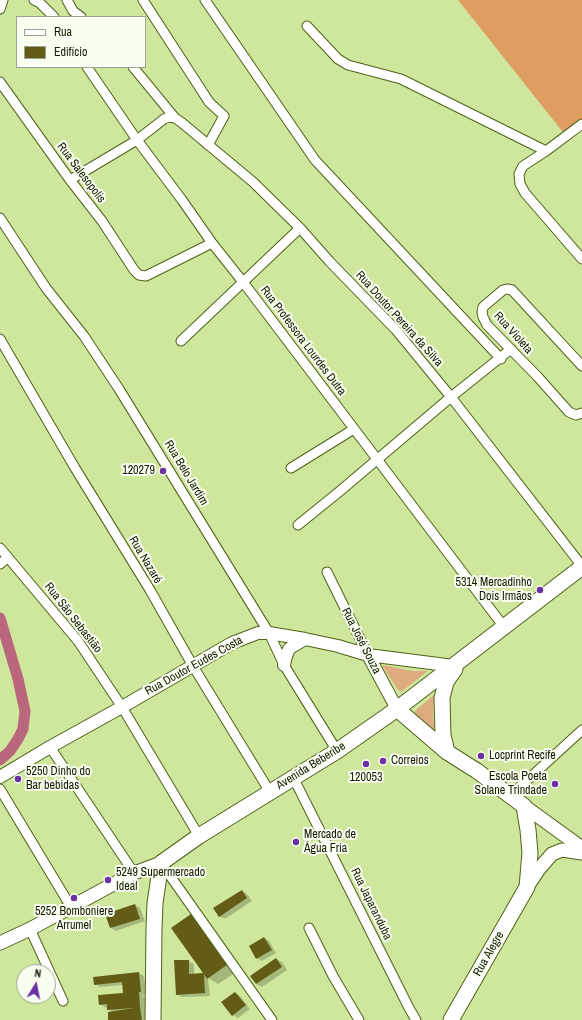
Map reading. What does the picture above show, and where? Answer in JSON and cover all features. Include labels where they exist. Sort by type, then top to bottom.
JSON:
[{"type":"main road","name":"Avenida Beberibe","points":[[162,863],[199,836],[337,750],[397,710],[582,567]]},
{"type":"main road","points":[[447,752],[443,734],[442,698],[446,682],[457,663]]},
{"type":"main road","points":[[397,710],[447,752],[476,771],[582,848]]},
{"type":"main road","name":"Rua Alegre","points":[[524,806],[530,853],[527,887]]},
{"type":"main road","name":"Rua Alegre","points":[[451,1020],[527,887],[539,869],[552,854],[562,850],[582,853]]},
{"type":"main road","points":[[0,943],[30,929],[134,873],[162,863],[155,903],[153,1020]]},
{"type":"street","points":[[0,9],[3,0]]},
{"type":"street","points":[[34,0],[40,3],[53,16]]},
{"type":"street","points":[[66,0],[73,11],[80,16]]},
{"type":"street","points":[[143,0],[209,102],[224,116],[208,145]]},
{"type":"street","points":[[205,0],[315,160],[506,354],[451,397],[340,492],[298,525]]},
{"type":"street","points":[[307,26],[338,59],[348,65],[401,79],[546,151]]},
{"type":"street","name":"Rua Professora Lourdes Dutra","points":[[88,68],[137,140],[212,243],[504,627]]},
{"type":"street","name":"Rua Doutor Pereira da Silva","points":[[134,68],[172,118],[253,182],[300,228],[330,262],[396,330],[451,397],[582,567]]},
{"type":"street","name":"Rua Salesopolis","points":[[0,82],[70,180],[102,221],[134,270],[139,275],[146,276],[212,243]]},
{"type":"street","points":[[70,180],[137,140],[164,119],[172,118]]},
{"type":"street","points":[[582,124],[523,166],[519,174],[520,184],[525,193],[582,259]]},
{"type":"street","name":"Rua Belo Jardim","points":[[0,218],[46,288],[84,336],[119,389],[269,633],[284,665],[337,750]]},
{"type":"street","points":[[181,341],[300,228]]},
{"type":"street","name":"Rua Violeta","points":[[582,366],[512,290],[507,289],[500,292],[483,307],[483,317],[506,354],[569,412],[576,415],[582,413]]},
{"type":"street","name":"Rua Nazaré","points":[[0,339],[75,468],[150,590],[193,666],[270,792]]},
{"type":"street","points":[[292,468],[354,429]]},
{"type":"street","name":"Rua São Sebastião","points":[[0,548],[78,641],[122,707],[199,836]]},
{"type":"street","points":[[0,564],[8,557]]},
{"type":"street","name":"Rua José Souza","points":[[327,572],[397,710]]},
{"type":"street","name":"Rua Doutor Eudes Costa","points":[[0,777],[232,643],[246,636],[258,633],[269,633],[305,639],[338,646],[368,655],[457,663]]},
{"type":"street","points":[[284,665],[289,649],[305,639]]},
{"type":"street","points":[[510,796],[582,730]]},
{"type":"street","points":[[50,747],[134,873]]},
{"type":"street","name":"Rua Japaranduba","points":[[293,777],[416,1020]]},
{"type":"street","points":[[0,789],[71,907]]},
{"type":"street","points":[[162,863],[272,1020]]},
{"type":"street","points":[[309,928],[333,976],[359,1020]]},
{"type":"street","points":[[30,929],[63,1002]]},
{"type":"shaded area","points":[[458,0],[582,0],[582,124],[566,136]]},
{"type":"shaded area","points":[[383,665],[412,671],[428,671],[401,692],[398,690]]},
{"type":"shaded area","points":[[434,695],[433,716],[435,735],[413,715],[416,710]]},
{"type":"building","points":[[242,890],[247,898],[219,917],[213,908]]},
{"type":"building","points":[[135,904],[140,919],[110,928],[105,914]]},
{"type":"building","points":[[191,914],[227,965],[207,979],[204,974],[205,993],[176,995],[174,960],[189,960],[189,974],[203,973],[171,928]]},
{"type":"building","points":[[264,937],[272,950],[256,959],[249,946]]},
{"type":"building","points":[[276,958],[282,967],[256,984],[250,976]]},
{"type":"building","points":[[139,972],[141,992],[139,992],[142,1020],[108,1020],[108,1012],[134,1008],[107,1010],[107,1004],[99,1005],[98,995],[123,993],[122,982],[94,985],[93,977]]},
{"type":"building","points":[[235,992],[246,1005],[232,1016],[221,1002]]},
{"type":"waterway","points":[[0,618],[18,679],[25,711],[23,729],[18,739],[10,751],[0,760]]},
{"type":"place","name":"120279","points":[[163,471]]},
{"type":"place","name":"5314 Mercadinho Dois Irmãos","points":[[540,590]]},
{"type":"place","name":"Locprint Recife","points":[[481,756]]},
{"type":"place","name":"Correios","points":[[383,761]]},
{"type":"place","name":"120053","points":[[366,764]]},
{"type":"place","name":"5250 Dinho do Bar bebidas","points":[[18,779]]},
{"type":"place","name":"Escola Poeta Solane Trindade","points":[[555,784]]},
{"type":"place","name":"Mercado de Água Fria","points":[[296,842]]},
{"type":"place","name":"5249 Supermercado Ideal","points":[[108,880]]},
{"type":"place","name":"5252 Bomboniere Arrumel","points":[[74,898]]}]
